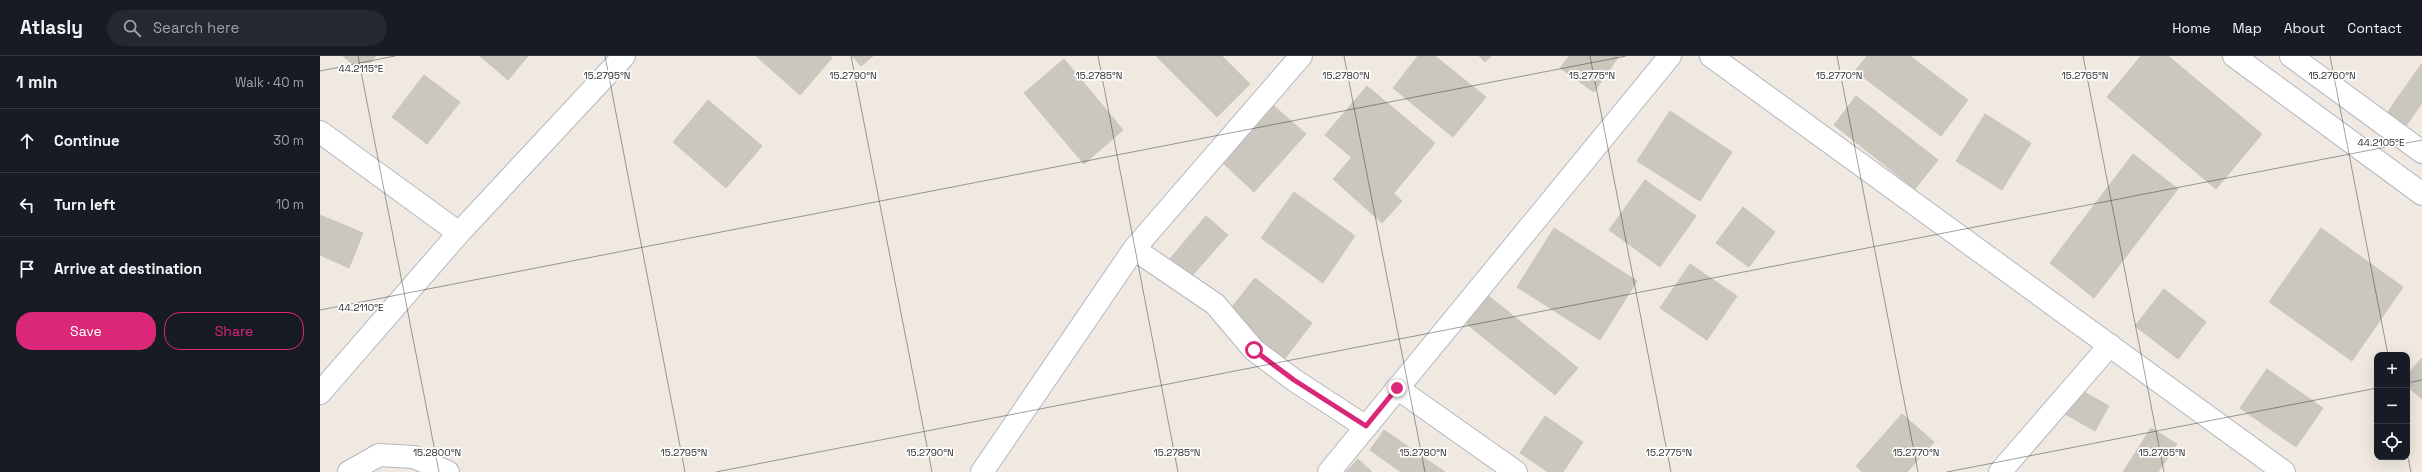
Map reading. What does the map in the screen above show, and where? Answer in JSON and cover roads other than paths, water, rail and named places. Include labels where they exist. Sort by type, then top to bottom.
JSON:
[{"type":"street","points":[[320,393],[459,233],[624,56]]},
{"type":"street","points":[[982,472],[1134,249],[1301,56]]},
{"type":"street","points":[[1329,472],[1670,56]]},
{"type":"street","points":[[1711,56],[2284,472]]},
{"type":"street","points":[[2234,56],[2422,194]]},
{"type":"street","points":[[2291,56],[2422,152]]},
{"type":"street","points":[[320,132],[459,233]]},
{"type":"street","points":[[1134,249],[1215,304],[1254,350],[1288,376],[1366,426]]},
{"type":"street","points":[[2000,472],[2110,345]]},
{"type":"street","points":[[1397,388],[1516,472]]},
{"type":"street","points":[[349,472],[379,455],[414,457],[448,472]]}]
